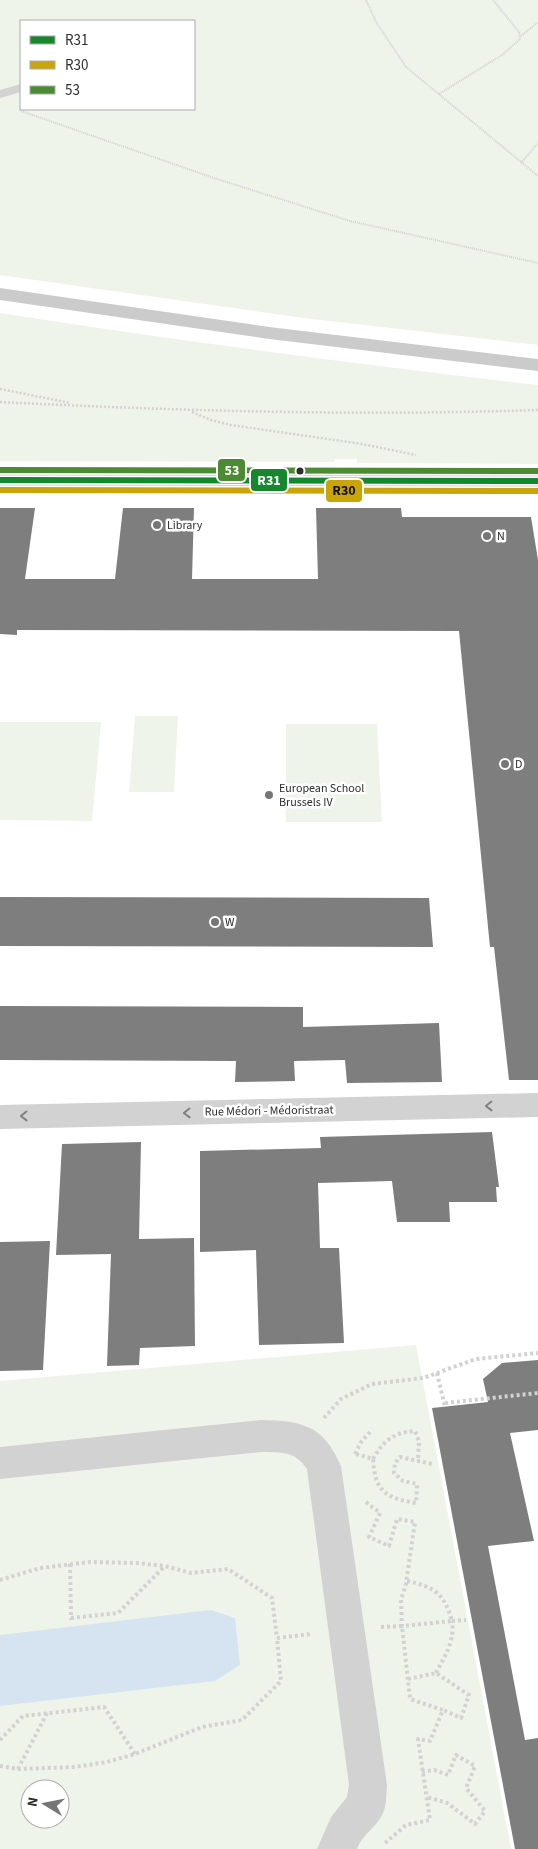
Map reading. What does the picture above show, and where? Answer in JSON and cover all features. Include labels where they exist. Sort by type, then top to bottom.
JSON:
[{"type":"main road","points":[[0,294],[269,334],[538,365]]},
{"type":"street","points":[[0,480],[538,481]]},
{"type":"street","name":"Rue Médori - Médoristraat","points":[[0,1117],[538,1105]]},
{"type":"street","points":[[0,1463],[261,1436],[288,1437],[308,1443],[318,1453],[324,1466],[368,1784],[366,1806],[352,1819],[338,1842],[337,1849]]},
{"type":"lane","points":[[0,94],[20,88]]},
{"type":"path","points":[[366,0],[376,22],[406,67],[538,176]]},
{"type":"path","points":[[493,0],[521,36]]},
{"type":"path","points":[[439,94],[502,55],[538,22]]},
{"type":"path","points":[[19,110],[214,178],[350,221],[538,263]]},
{"type":"path","points":[[522,163],[538,143]]},
{"type":"path","points":[[0,389],[80,406]]},
{"type":"path","points":[[0,402],[190,410],[437,414],[538,410]]},
{"type":"path","points":[[190,410],[205,417],[236,426],[384,448],[420,456]]},
{"type":"path","points":[[308,1443],[324,1418],[341,1399],[372,1384],[422,1378],[476,1359],[538,1353]]},
{"type":"path","points":[[437,1373],[445,1405],[538,1393]]},
{"type":"path","points":[[418,1460],[419,1441],[415,1431],[403,1431],[388,1437],[379,1446],[373,1459],[376,1484],[386,1494],[396,1500],[416,1503],[418,1484],[403,1481],[394,1474],[395,1463],[400,1457],[432,1464]]},
{"type":"path","points":[[354,1459],[355,1454],[370,1432]]},
{"type":"path","points":[[355,1454],[373,1459]]},
{"type":"path","points":[[363,1498],[367,1504],[380,1513],[369,1537],[381,1544],[388,1546],[397,1518],[415,1522],[406,1583],[401,1600],[410,1698],[461,1718],[469,1695],[436,1672]]},
{"type":"path","points":[[0,1580],[40,1568],[70,1564],[113,1562],[164,1566],[191,1573],[228,1569],[272,1598],[281,1681],[242,1720],[202,1727],[135,1754],[107,1762],[76,1767],[18,1769],[0,1766]]},
{"type":"path","points":[[70,1564],[71,1618],[118,1613],[164,1566]]},
{"type":"path","points":[[406,1583],[407,1581],[432,1588],[446,1605],[453,1633],[448,1650],[436,1672],[408,1679]]},
{"type":"path","points":[[276,1638],[466,1620]]},
{"type":"path","points":[[0,1740],[23,1716],[104,1707],[135,1754]]},
{"type":"path","points":[[382,1845],[390,1841],[398,1830],[413,1821],[430,1820],[418,1739],[430,1741],[443,1710]]},
{"type":"path","points":[[18,1769],[47,1713]]},
{"type":"path","points":[[422,1772],[434,1770],[448,1776],[456,1755],[475,1766],[466,1788],[485,1811],[475,1824],[457,1807],[441,1798],[427,1797]]},
{"type":"shaded area","points":[[0,0],[538,0],[538,345],[304,318],[0,275]]},
{"type":"shaded area","points":[[0,313],[269,352],[538,385],[538,464],[357,463],[357,459],[335,459],[334,462],[0,461]]},
{"type":"shaded area","points":[[135,716],[178,716],[174,792],[129,792]]},
{"type":"shaded area","points":[[0,722],[101,722],[92,821],[0,820]]},
{"type":"shaded area","points":[[286,724],[377,724],[382,822],[286,822]]},
{"type":"shaded area","points":[[416,1345],[511,1849],[0,1849],[0,1381]]},
{"type":"water","points":[[211,1610],[235,1618],[240,1665],[215,1681],[0,1706],[0,1635]]},
{"type":"building","points":[[0,508],[35,508],[25,579],[115,579],[123,508],[194,508],[192,579],[318,579],[316,508],[401,508],[402,517],[531,517],[538,560],[538,1080],[509,1080],[494,947],[490,947],[459,631],[17,630],[17,635],[0,634]]},
{"type":"building","name":"W","points":[[0,897],[429,898],[433,947],[0,946]]},
{"type":"building","points":[[0,1006],[303,1007],[303,1027],[439,1023],[442,1082],[347,1083],[345,1060],[294,1061],[295,1081],[235,1082],[236,1061],[0,1060]]},
{"type":"building","points":[[492,1132],[499,1187],[496,1187],[497,1202],[449,1202],[450,1222],[397,1222],[392,1181],[318,1183],[320,1248],[339,1248],[344,1343],[259,1345],[256,1250],[200,1252],[200,1151],[321,1148],[320,1137]]},
{"type":"building","points":[[141,1142],[139,1239],[194,1238],[195,1346],[140,1348],[139,1365],[107,1366],[111,1254],[56,1255],[62,1144]]},
{"type":"building","points":[[50,1241],[43,1370],[0,1371],[0,1242]]},
{"type":"building","points":[[538,1360],[538,1430],[510,1433],[534,1541],[488,1546],[525,1740],[538,1738],[538,1849],[515,1849],[432,1408],[488,1402],[483,1379],[502,1363]]},
{"type":"transit line","name":"53","points":[[0,470],[538,471]]},
{"type":"transit line","name":"R31","points":[[0,480],[538,481]]},
{"type":"transit line","name":"R30","points":[[0,490],[538,491]]},
{"type":"place","name":"Library","points":[[157,525]]},
{"type":"place","name":"N","points":[[487,536]]},
{"type":"place","name":"D","points":[[505,764]]},
{"type":"place","name":"European School Brussels IV","points":[[269,795]]},
{"type":"place","name":"W","points":[[215,922]]}]
